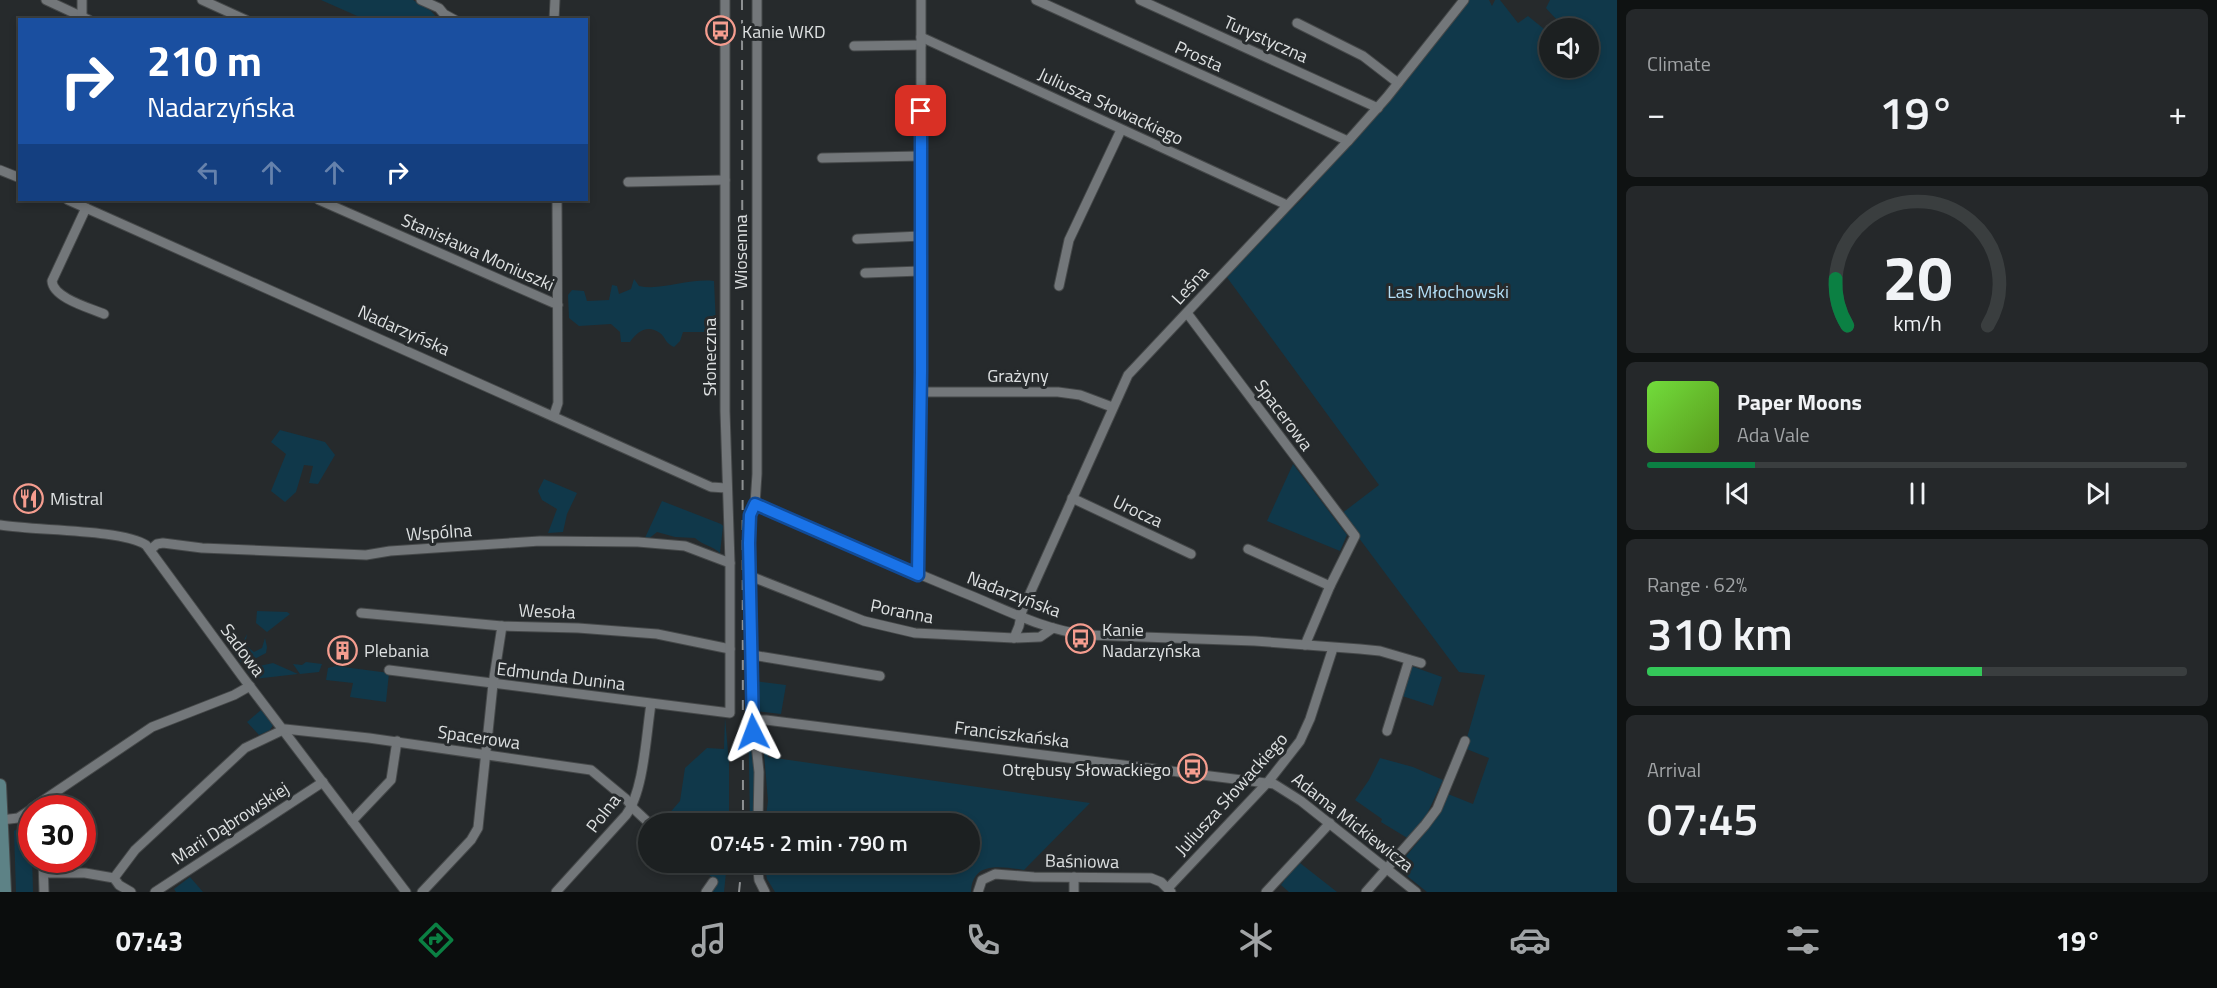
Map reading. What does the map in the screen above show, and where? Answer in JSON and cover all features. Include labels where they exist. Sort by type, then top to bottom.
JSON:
[{"type":"main road","points":[[0,785],[4,892]]},
{"type":"street","points":[[46,0],[85,18]]},
{"type":"street","points":[[82,0],[85,18]]},
{"type":"street","points":[[202,0],[242,18]]},
{"type":"street","points":[[421,0],[439,8],[451,18]]},
{"type":"street","points":[[554,18],[555,0]]},
{"type":"street","name":"Słoneczna","points":[[725,0],[726,488],[730,563],[730,713]]},
{"type":"street","name":"Wiosenna","points":[[757,0],[757,474],[755,504],[750,518],[750,576],[753,720],[759,772],[758,813]]},
{"type":"street","points":[[918,575],[921,392],[921,0]]},
{"type":"street","name":"Prosta","points":[[1036,0],[1348,141]]},
{"type":"street","name":"Turystyczna","points":[[1140,0],[1378,108]]},
{"type":"street","points":[[1165,11],[1169,0]]},
{"type":"street","name":"Leśna","points":[[1014,638],[1020,617],[1129,372],[1378,108],[1464,0]]},
{"type":"street","points":[[1298,23],[1363,56],[1398,83]]},
{"type":"street","points":[[854,46],[921,41]]},
{"type":"street","name":"Juliusza Słowackiego","points":[[921,41],[1287,205]]},
{"type":"street","points":[[1059,286],[1069,240],[1121,130]]},
{"type":"street","points":[[822,158],[921,156]]},
{"type":"street","points":[[0,170],[18,177]]},
{"type":"street","points":[[628,182],[725,180]]},
{"type":"street","name":"Stanisława Moniuszki","points":[[321,201],[558,305]]},
{"type":"street","points":[[554,415],[558,403],[557,201]]},
{"type":"street","points":[[81,204],[52,286],[60,295],[104,314]]},
{"type":"street","name":"Nadarzyńska","points":[[81,204],[711,487],[726,488]]},
{"type":"street","points":[[857,238],[921,236]]},
{"type":"street","points":[[865,273],[921,271]]},
{"type":"street","name":"Spacerowa","points":[[1187,313],[1355,536],[1330,586]]},
{"type":"street","name":"Grażyny","points":[[921,392],[1058,392],[1080,395],[1112,407]]},
{"type":"street","name":"Urocza","points":[[1072,498],[1191,554]]},
{"type":"street","name":"Nadarzyńska","points":[[755,504],[918,575],[1020,617],[1053,628],[1087,635],[1183,638],[1380,651],[1421,663]]},
{"type":"street","name":"Sadowa","points":[[0,525],[132,539],[145,544],[282,730],[406,892]]},
{"type":"street","name":"Wspólna","points":[[150,550],[157,544],[163,543],[212,549],[366,555],[390,551],[540,541],[598,541],[685,546],[730,563]]},
{"type":"street","points":[[1248,549],[1330,586],[1305,645]]},
{"type":"street","name":"Poranna","points":[[750,576],[864,621],[915,633],[1014,638],[1040,637],[1053,628]]},
{"type":"street","name":"Wesoła","points":[[361,613],[502,626],[579,628],[657,634],[730,649]]},
{"type":"street","points":[[422,892],[471,840],[477,828],[493,684],[502,626]]},
{"type":"street","name":"Juliusza Słowackiego","points":[[1170,890],[1268,782],[1302,738],[1333,648]]},
{"type":"street","points":[[752,655],[880,676]]},
{"type":"street","points":[[1387,731],[1409,660]]},
{"type":"street","name":"Edmunda Dunina","points":[[389,670],[730,713]]},
{"type":"street","points":[[52,795],[156,725],[234,695],[250,686]]},
{"type":"street","name":"Polna","points":[[556,892],[626,815],[632,805],[638,788],[651,704]]},
{"type":"street","name":"Franciszkańska","points":[[753,720],[1268,782]]},
{"type":"street","points":[[117,882],[135,850],[245,748],[282,730]]},
{"type":"street","name":"Spacerowa","points":[[282,730],[397,741],[592,771],[640,813]]},
{"type":"street","points":[[352,821],[391,780],[397,741]]},
{"type":"street","points":[[1366,892],[1425,825],[1437,808],[1465,741]]},
{"type":"street","name":"Marii Dąbrowskiej","points":[[155,892],[323,782]]},
{"type":"street","name":"Adama Mickiewicza","points":[[1268,782],[1286,790],[1416,892]]},
{"type":"street","points":[[1,820],[18,818]]},
{"type":"street","points":[[1266,892],[1330,823]]},
{"type":"street","points":[[44,873],[44,892]]},
{"type":"street","points":[[85,873],[117,882],[131,892]]},
{"type":"street","points":[[758,873],[765,892]]},
{"type":"street","name":"Baśniowa","points":[[978,892],[982,880],[993,874],[1151,878],[1158,880],[1170,890]]},
{"type":"street","points":[[1074,877],[1074,892]]},
{"type":"street","points":[[706,892],[713,882]]},
{"type":"green space","points":[[321,0],[413,0],[431,11],[437,18],[362,18]]},
{"type":"green space","name":"Las Młochowski","points":[[1468,0],[1489,0],[1492,6],[1495,0],[1500,0],[1518,23],[1528,16],[1539,25],[1539,78],[1599,78],[1599,18],[1555,18],[1546,8],[1550,0],[1617,0],[1617,892],[1427,892],[1396,867],[1425,832],[1448,794],[1473,804],[1489,758],[1464,748],[1485,675],[1459,672],[1341,514],[1379,485],[1226,276],[1256,242],[1303,198]]},
{"type":"green space","points":[[634,279],[639,286],[648,287],[714,281],[716,326],[712,332],[683,332],[680,341],[674,347],[655,330],[643,330],[630,342],[621,342],[620,332],[611,324],[579,326],[569,318],[568,295],[572,290],[584,291],[587,301],[609,300],[612,285],[617,286],[619,294],[631,289]]},
{"type":"green space","points":[[280,430],[325,442],[335,455],[318,484],[309,483],[313,466],[304,465],[296,492],[285,502],[271,491],[286,454],[271,442]]},
{"type":"green space","points":[[1293,464],[1347,535],[1340,551],[1267,521]]},
{"type":"green space","points":[[544,479],[577,493],[567,514],[563,532],[548,533],[557,509],[542,500],[538,491]]},
{"type":"green space","points":[[662,501],[721,524],[723,526],[720,553],[695,538],[675,537],[657,532],[644,540]]},
{"type":"green space","points":[[257,611],[290,614],[267,632],[256,623]]},
{"type":"green space","points":[[223,631],[238,652],[245,647],[244,640],[247,634],[245,645],[254,652],[262,648],[265,638],[266,653],[243,665]]},
{"type":"green space","points":[[306,662],[322,664],[319,672],[300,674],[293,664],[302,665]]},
{"type":"green space","points":[[273,663],[298,674],[254,679],[246,669]]},
{"type":"green space","points":[[336,666],[389,673],[386,702],[350,697],[353,683],[326,680],[328,668]]},
{"type":"green space","points":[[1411,666],[1442,677],[1433,706],[1402,696]]},
{"type":"green space","points":[[755,681],[786,685],[781,714],[756,711]]},
{"type":"green space","points":[[748,707],[755,769],[754,813],[750,813]]},
{"type":"green space","points":[[261,710],[273,725],[270,730],[259,735],[247,722]]},
{"type":"green space","points":[[725,718],[729,763],[729,813],[670,813],[680,801],[685,768],[707,748],[724,749]]},
{"type":"green space","points":[[766,726],[768,757],[1090,803],[1024,870],[998,867],[980,872],[980,813],[766,813],[768,801],[762,730]]},
{"type":"green space","points":[[1380,758],[1413,767],[1443,780],[1427,814],[1409,839],[1381,822],[1382,819],[1355,800],[1369,780]]},
{"type":"green space","points":[[18,828],[18,873],[32,873],[33,892],[16,892],[14,831]]},
{"type":"green space","points":[[1300,863],[1337,892],[1289,892],[1281,885]]},
{"type":"green space","points":[[707,873],[726,873],[724,892],[711,892],[718,883]]},
{"type":"green space","points":[[766,873],[979,873],[973,882],[971,892],[775,892]]},
{"type":"green space","points":[[190,877],[203,892],[176,892],[174,889]]},
{"type":"railway","points":[[742,0],[743,813]]},
{"type":"railway","points":[[739,892],[741,873]]},
{"type":"place","name":"Kanie WKD","points":[[721,31]]},
{"type":"place","name":"Mistral","points":[[29,498]]},
{"type":"place","name":"Kanie Nadarzyńska","points":[[1081,639]]},
{"type":"place","name":"Plebania","points":[[343,650]]},
{"type":"place","name":"Otrębusy Słowackiego","points":[[1192,769]]},
{"type":"route","points":[[753,732],[749,543],[750,515],[755,504],[918,575],[921,111]]}]
